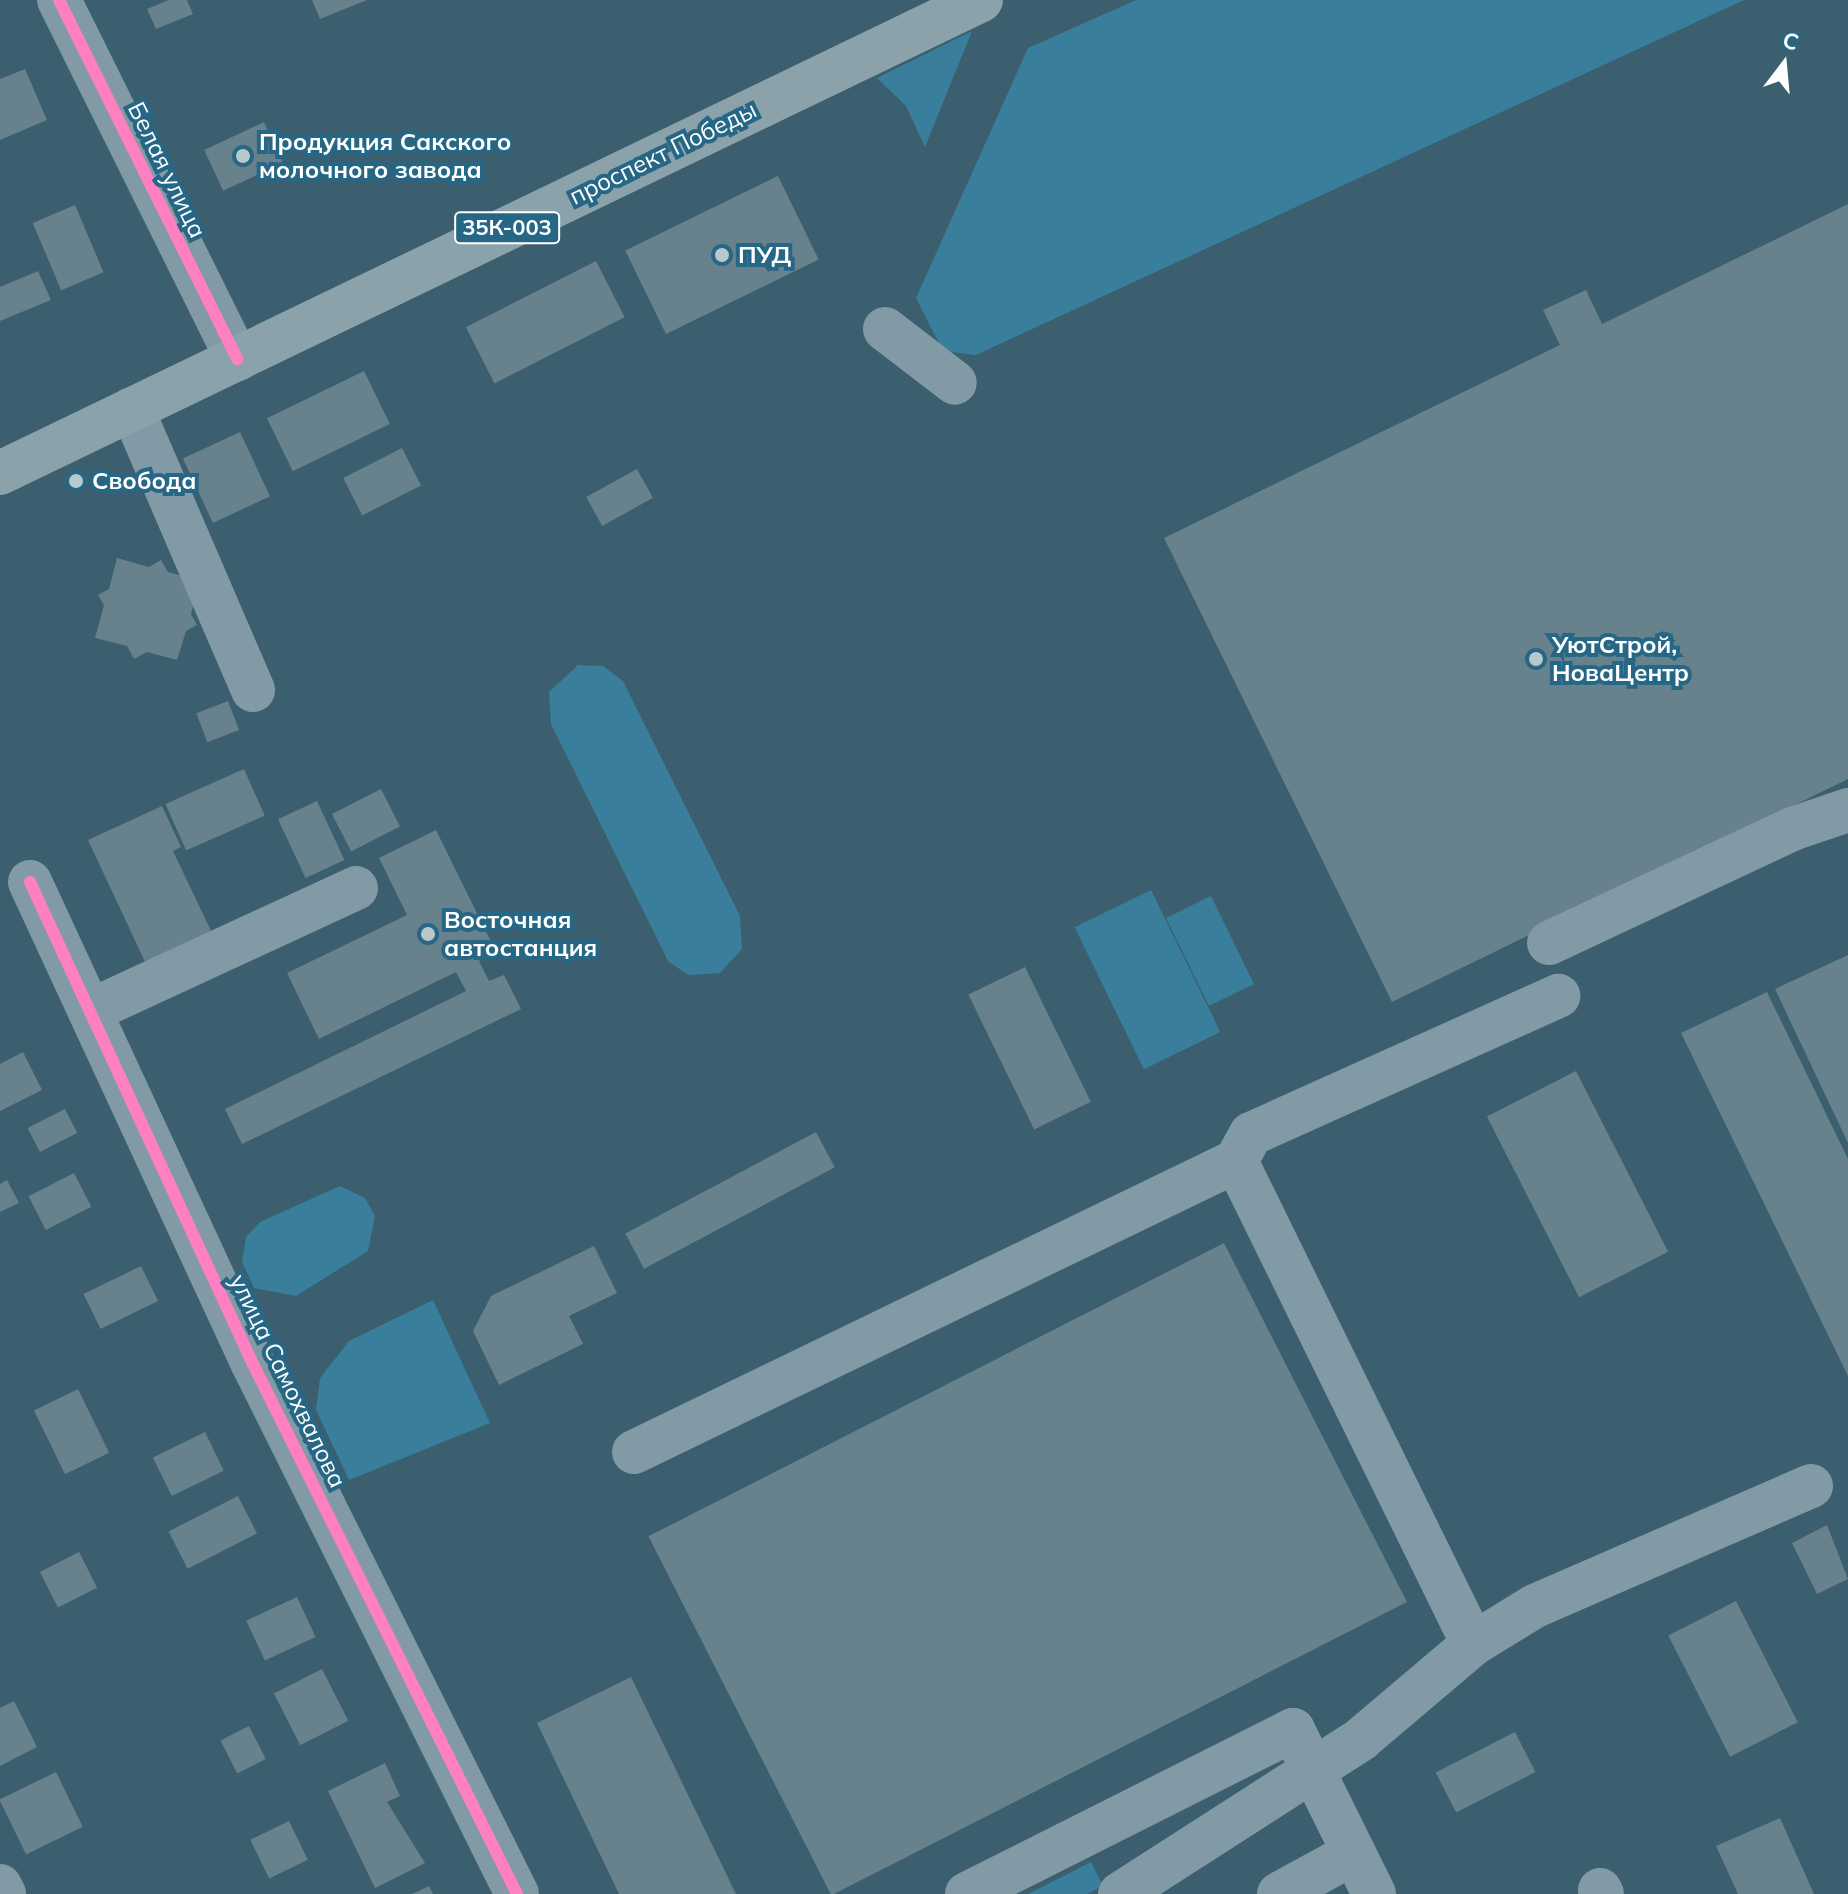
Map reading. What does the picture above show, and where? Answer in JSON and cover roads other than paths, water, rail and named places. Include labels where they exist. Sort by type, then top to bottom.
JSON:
[{"type":"main road","name":"проспект Победы","points":[[0,473],[981,0]]},
{"type":"street","name":"Белая улица","points":[[59,0],[237,359]]},
{"type":"street","points":[[885,329],[955,383]]},
{"type":"street","points":[[132,409],[253,690]]},
{"type":"street","points":[[1549,943],[1792,829],[1848,810]]},
{"type":"street","name":"улица Самохвалова","points":[[30,882],[252,1362],[517,1894]]},
{"type":"street","points":[[90,1011],[356,888]]},
{"type":"street","points":[[634,1452],[1236,1161],[1251,1134],[1558,996]]},
{"type":"street","points":[[1236,1161],[1473,1644]]},
{"type":"street","points":[[1120,1894],[1314,1769],[1473,1644],[1535,1606],[1811,1486]]},
{"type":"street","points":[[967,1894],[1293,1730],[1374,1894]]},
{"type":"street","points":[[1279,1894],[1354,1853]]},
{"type":"street","points":[[0,1886],[4,1894]]},
{"type":"place","name":"Продукция Сакского молочного завода","points":[[243,156]]},
{"type":"place","name":"ПУД","points":[[722,255]]},
{"type":"place","name":"Свобода","points":[[76,481]]},
{"type":"place","name":"УютСтрой, НоваЦентр","points":[[1536,659]]},
{"type":"place","name":"Восточная автостанция","points":[[428,934]]}]
